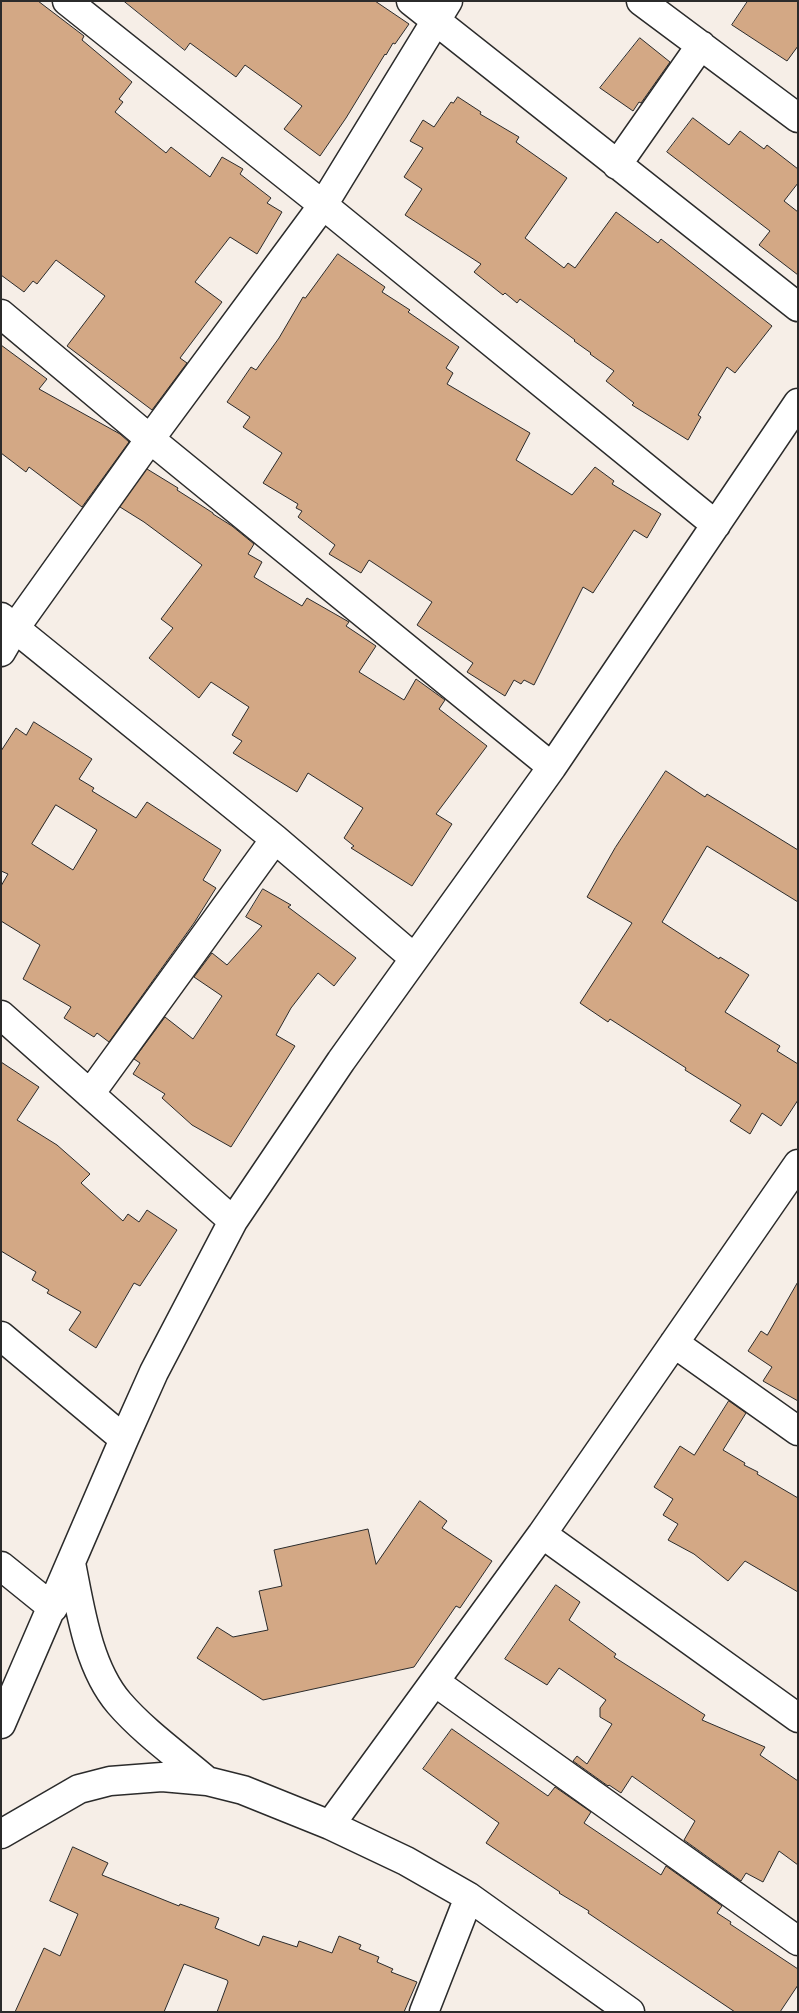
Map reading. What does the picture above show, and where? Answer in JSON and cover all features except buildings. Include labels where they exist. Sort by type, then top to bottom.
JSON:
[{"type":"street","points":[[67,1],[323,205],[716,525]]},
{"type":"street","points":[[411,1],[442,12],[617,165],[798,307]]},
{"type":"street","points":[[641,1],[798,118]]},
{"type":"street","points":[[1,652],[8,623],[150,439],[323,205],[442,12]]},
{"type":"street","points":[[617,165],[701,45]]},
{"type":"street","points":[[1,314],[150,439],[552,766]]},
{"type":"street","points":[[1,1724],[154,1372],[233,1222],[342,1060],[552,766],[798,403]]},
{"type":"street","points":[[8,623],[275,839],[414,958]]},
{"type":"street","points":[[90,1094],[275,839]]},
{"type":"street","points":[[1,1015],[233,1222]]},
{"type":"street","points":[[330,1824],[542,1534],[798,1164]]},
{"type":"street","points":[[1,1336],[124,1439]]},
{"type":"street","points":[[674,1343],[798,1431]]},
{"type":"street","points":[[542,1534],[798,1718]]},
{"type":"street","points":[[71,1564],[82,1622],[92,1652],[118,1702],[152,1735],[207,1781]]},
{"type":"street","points":[[1,1566],[52,1608]]},
{"type":"street","points":[[435,1682],[798,1941]]},
{"type":"street","points":[[1,1834],[79,1789],[110,1781],[162,1777],[207,1781],[243,1790],[330,1824],[406,1862],[469,1897],[630,2012]]},
{"type":"street","points":[[424,2012],[469,1897]]}]
